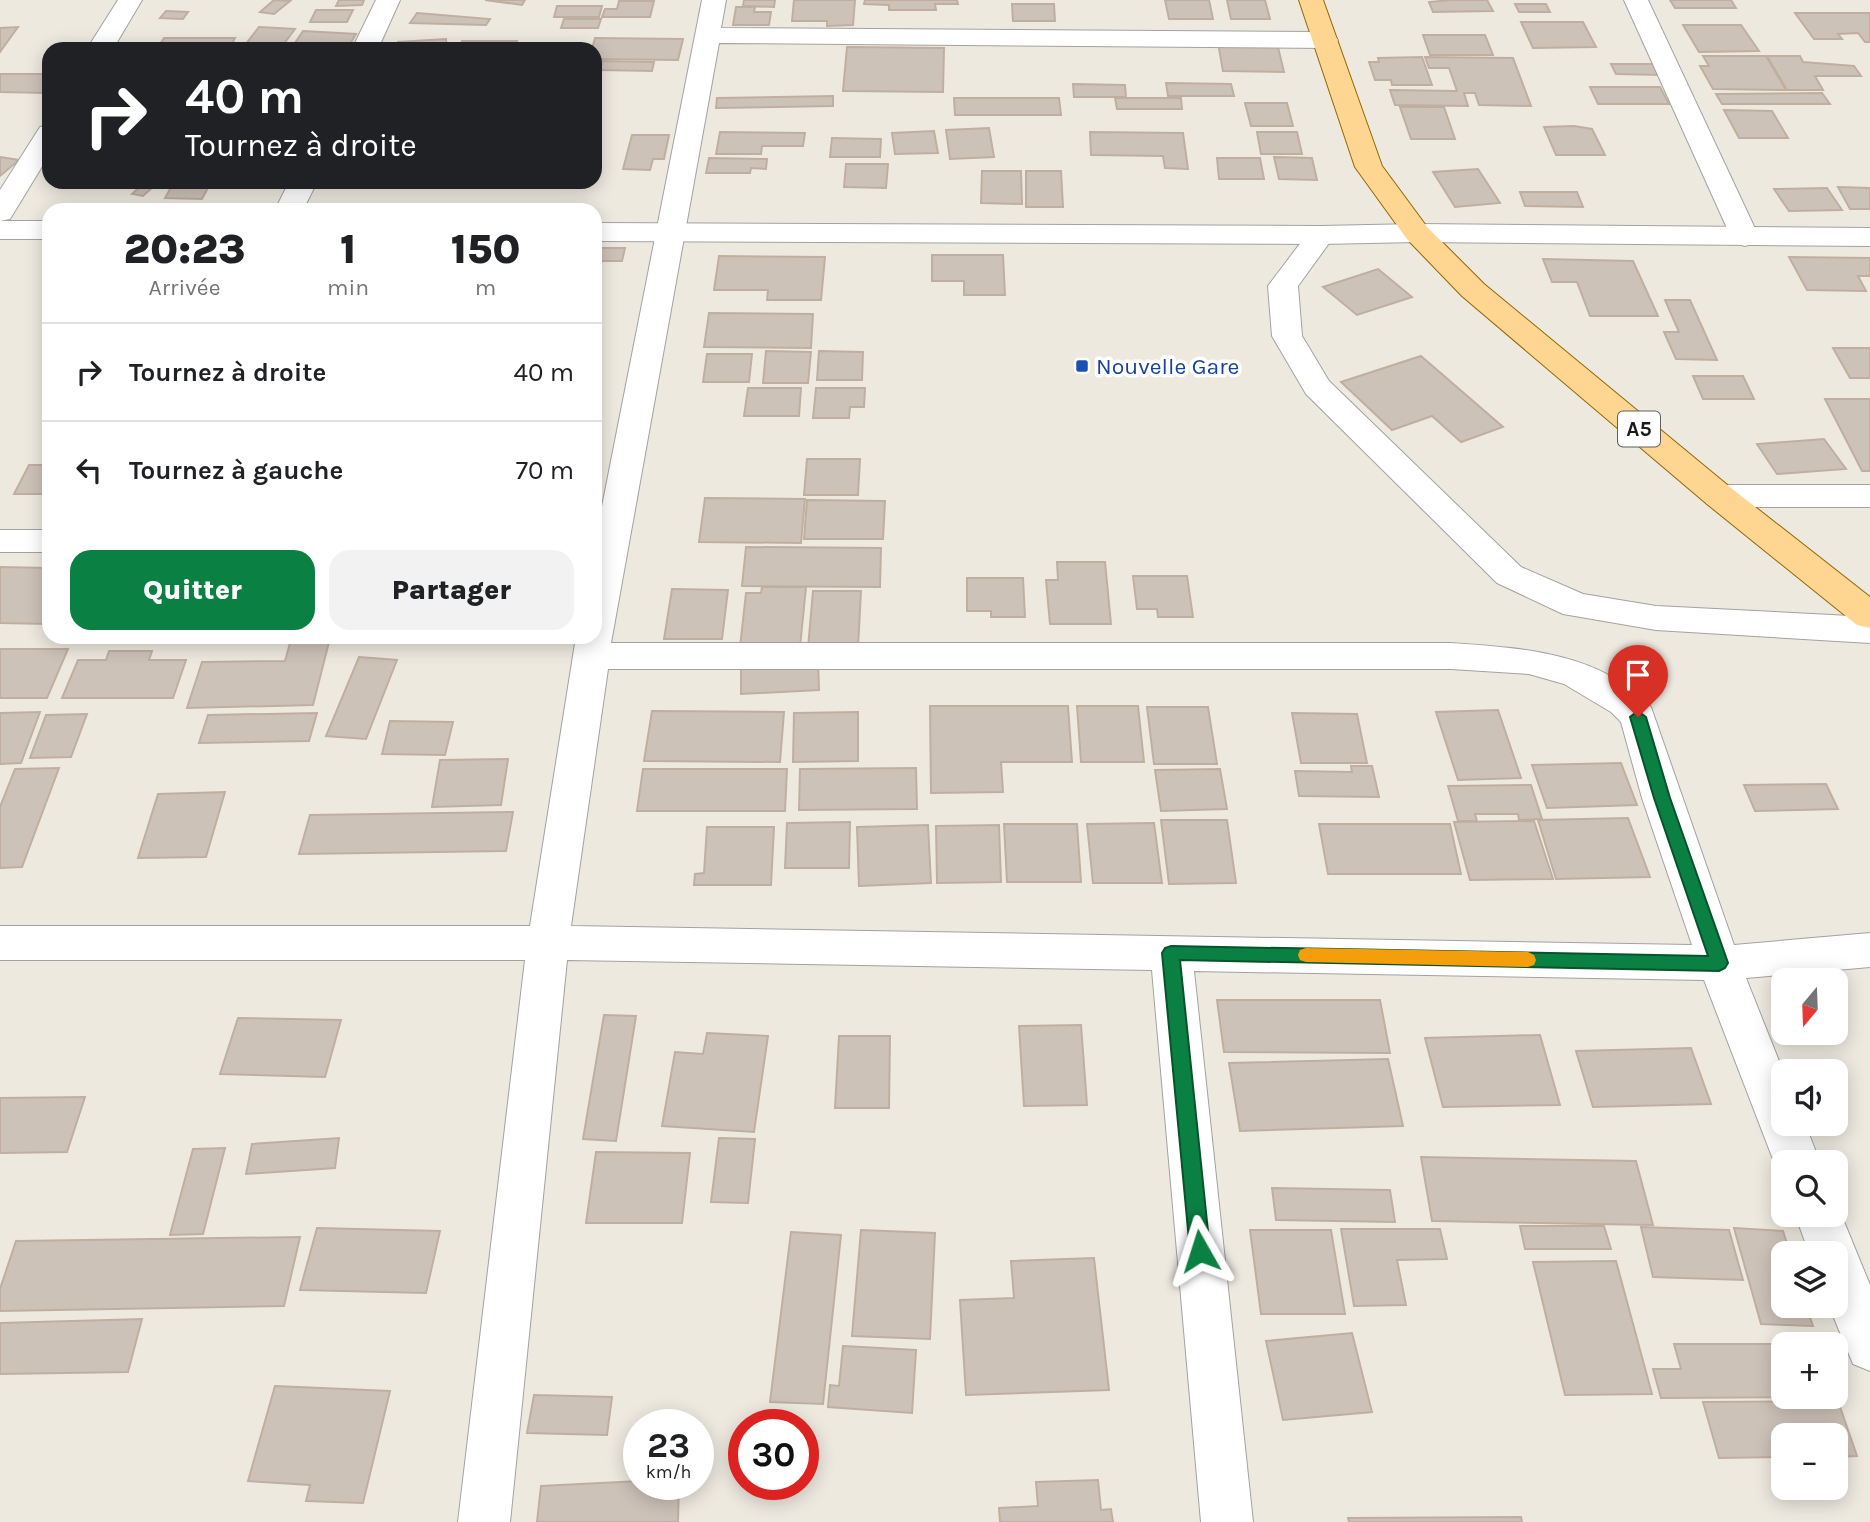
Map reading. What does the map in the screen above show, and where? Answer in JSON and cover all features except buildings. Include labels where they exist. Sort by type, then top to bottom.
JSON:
[{"type":"main road","name":"A5","points":[[1311,0],[1368,167],[1417,233],[1473,289],[1719,496],[1870,616]]},
{"type":"street","points":[[104,42],[130,0]]},
{"type":"street","points":[[368,42],[388,0]]},
{"type":"street","points":[[602,560],[671,233],[714,0]]},
{"type":"street","points":[[1636,0],[1745,237]]},
{"type":"street","points":[[706,35],[1325,40]]},
{"type":"street","points":[[0,213],[42,144]]},
{"type":"street","points":[[0,230],[42,230]]},
{"type":"street","points":[[602,232],[1321,235],[1417,233],[1870,237]]},
{"type":"street","points":[[1321,235],[1283,286],[1287,336],[1317,387],[1509,575],[1576,605],[1656,618],[1870,630]]},
{"type":"street","points":[[1719,496],[1870,496]]},
{"type":"street","points":[[0,541],[42,541]]},
{"type":"street","points":[[602,642],[1451,656],[1529,661],[1577,675],[1624,702],[1638,717],[1662,798],[1719,963],[1792,1150]]},
{"type":"street","points":[[484,1522],[548,943],[593,644]]},
{"type":"street","points":[[0,943],[548,943],[1719,963],[1870,950]]},
{"type":"street","points":[[1171,953],[1227,1522]]},
{"type":"street","points":[[1848,1291],[1870,1347]]},
{"type":"slow traffic","points":[[1306,955],[1528,960]]},
{"type":"place","name":"Nouvelle Gare","points":[[1082,366]]},
{"type":"route","points":[[1200,1251],[1171,953],[1719,963],[1662,798],[1638,717]]}]
